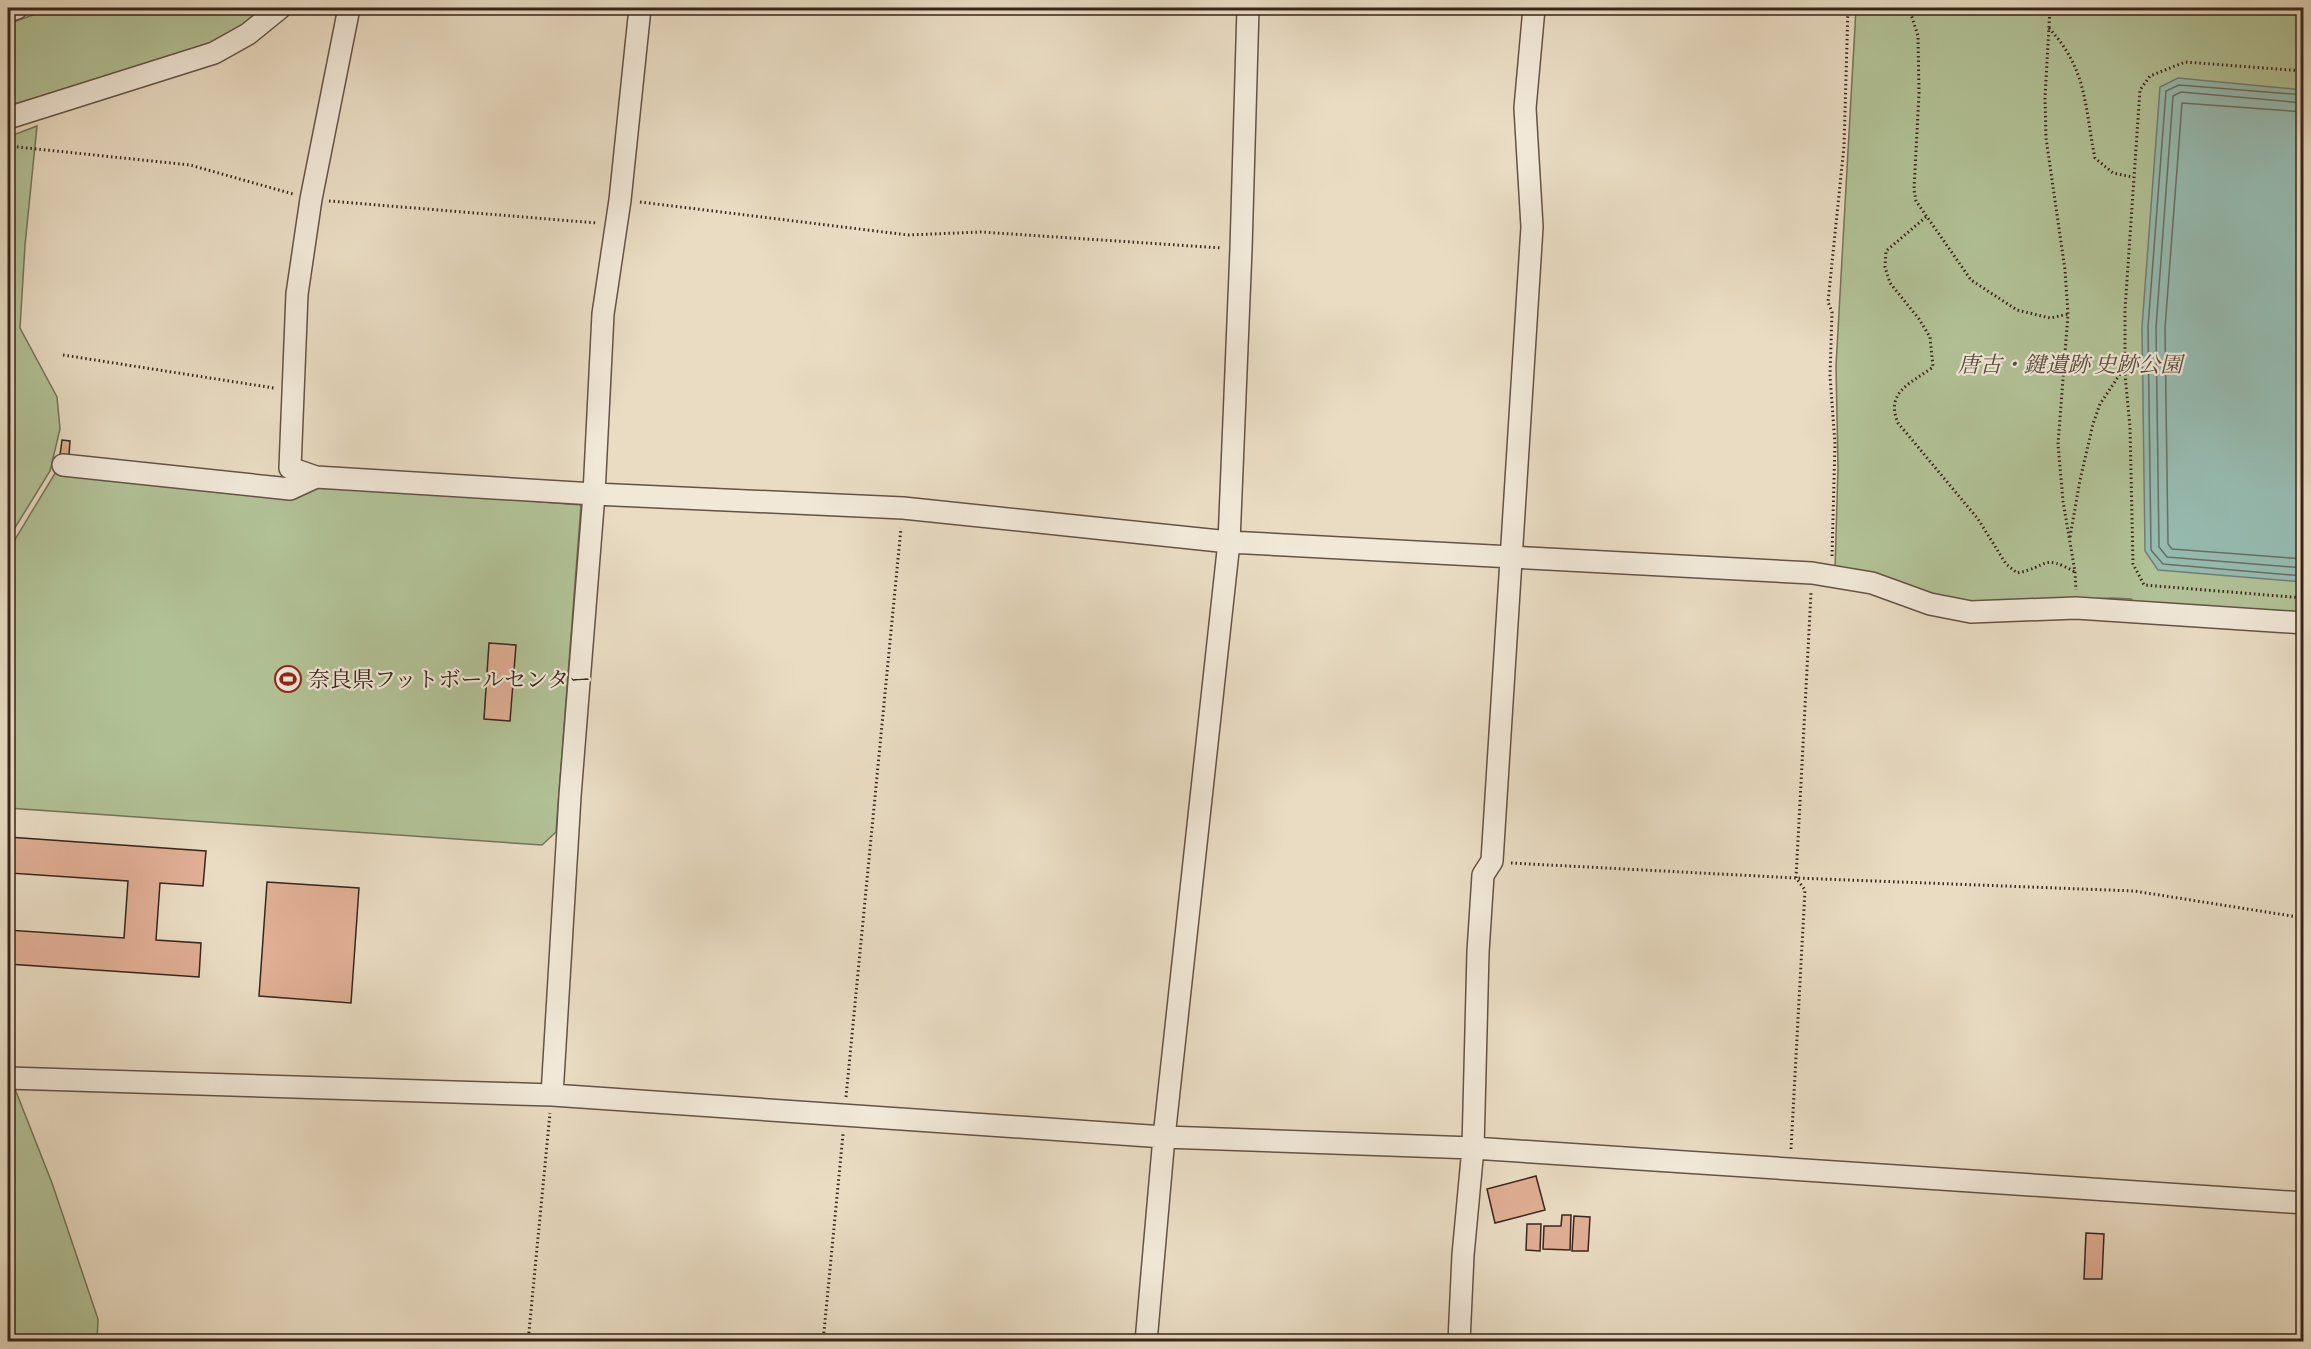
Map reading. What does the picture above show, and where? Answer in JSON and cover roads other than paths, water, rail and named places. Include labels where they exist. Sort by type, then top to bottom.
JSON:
[{"type":"street","points":[[8,11],[17,8]]},
{"type":"street","points":[[8,118],[214,52],[248,34],[280,8]]},
{"type":"street","points":[[349,8],[311,199],[297,294],[290,468],[316,477],[594,494],[903,508],[1229,542],[1822,574],[1872,583],[1930,604],[1971,612],[2076,608],[2304,623]]},
{"type":"street","points":[[552,1095],[570,796],[594,494],[603,314],[620,200],[640,8]]},
{"type":"street","points":[[1146,1341],[1164,1137],[1229,542],[1248,8]]},
{"type":"street","points":[[1459,1341],[1463,1256],[1473,1148],[1478,952],[1483,875],[1492,861],[1532,227],[1525,108],[1534,8]]},
{"type":"street","points":[[63,465],[290,489],[316,477]]},
{"type":"street","points":[[8,1078],[552,1095],[1164,1137],[1473,1148],[2304,1203]]},
{"type":"water","points":[[2178,78],[2303,90],[2303,582],[2158,570],[2145,551],[2142,327],[2160,87]]},
{"type":"place","name":"奈良県フットボールセンター","points":[[288,679]]},
{"type":"park label","name":"唐古・鍵遺跡 史跡公園","points":[[2070,364]]}]
